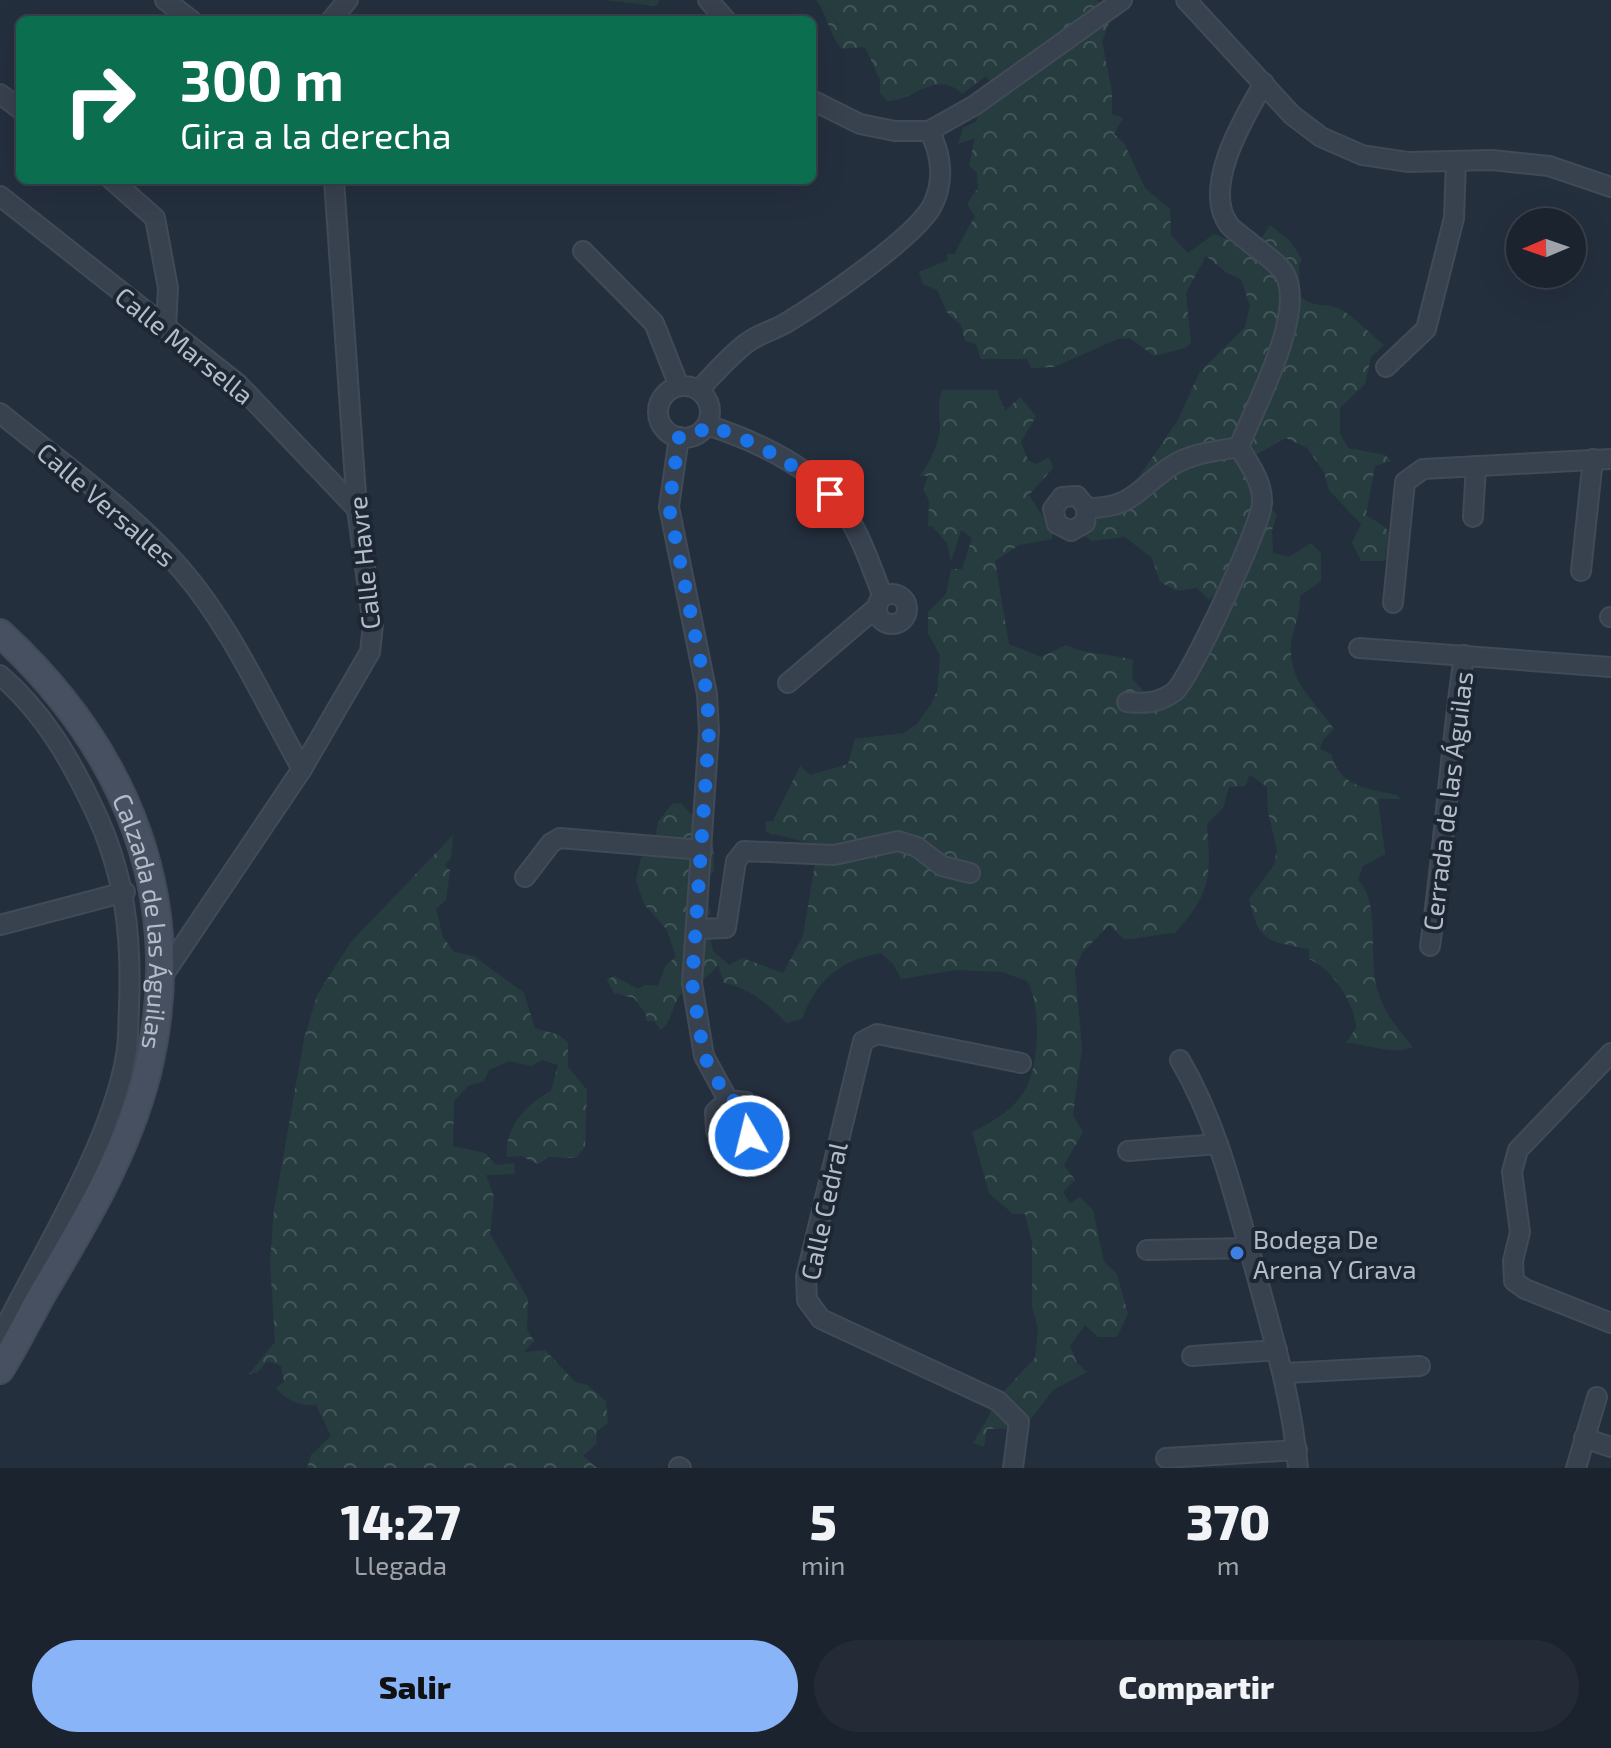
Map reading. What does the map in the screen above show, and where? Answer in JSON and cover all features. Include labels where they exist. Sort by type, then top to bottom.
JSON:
[{"type":"main road","name":"Calzada de las Águilas","points":[[0,633],[36,666],[68,704],[96,745],[138,827],[153,885],[160,980],[146,1074],[120,1154],[1,1357]]},
{"type":"street","points":[[165,0],[186,16]]},
{"type":"street","points":[[334,16],[348,0]]},
{"type":"street","points":[[708,0],[722,16]]},
{"type":"street","points":[[816,102],[860,124],[895,131],[929,131],[1023,73],[1122,0]]},
{"type":"street","points":[[1186,0],[1292,115],[1321,137],[1362,155],[1408,162],[1492,160],[1549,166],[1611,187]]},
{"type":"street","points":[[1239,447],[1287,324],[1291,296],[1287,276],[1229,225],[1222,207],[1223,175],[1235,134],[1264,83]]},
{"type":"street","points":[[699,390],[747,342],[816,304],[898,241],[931,209],[939,188],[940,165],[937,146],[929,131]]},
{"type":"street","points":[[1386,367],[1426,329],[1454,218],[1456,161]]},
{"type":"street","points":[[117,184],[155,218],[168,288],[166,328]]},
{"type":"street","name":"Calle Havre","points":[[160,980],[302,769],[370,652],[373,625],[357,509],[334,184]]},
{"type":"street","name":"Calle Marsella","points":[[0,196],[238,384],[357,509]]},
{"type":"street","points":[[583,251],[654,323],[679,386]]},
{"type":"street","points":[[679,386],[699,390],[708,400],[710,415],[707,425],[698,434],[679,437],[664,428],[659,412],[664,395],[679,386]]},
{"type":"street","name":"Calle Versalles","points":[[0,413],[135,523],[181,569],[212,608],[302,769]]},
{"type":"street","points":[[707,425],[758,443],[830,494],[845,513],[880,602],[788,683]]},
{"type":"street","points":[[679,437],[669,507],[707,694],[709,731],[692,983],[704,1056],[728,1100]]},
{"type":"street","points":[[1087,508],[1123,504],[1173,464],[1189,457],[1239,447]]},
{"type":"street","points":[[1127,702],[1146,704],[1177,690],[1236,577],[1262,507],[1262,488],[1239,447]]},
{"type":"street","points":[[1393,603],[1405,482],[1423,469],[1602,459],[1581,571]]},
{"type":"street","points":[[1473,517],[1476,466]]},
{"type":"street","points":[[1359,648],[1611,667]]},
{"type":"street","name":"Cerrada de las Águilas","points":[[1430,946],[1446,841],[1449,765],[1464,655]]},
{"type":"street","name":"Calzada de las Águilas","points":[[0,675],[18,690],[65,748],[110,841],[125,892],[131,950],[126,1056],[108,1115],[1,1357]]},
{"type":"street","points":[[525,877],[551,843],[560,838],[702,850]]},
{"type":"street","points":[[696,929],[726,928],[736,861],[744,851],[834,855],[898,841],[917,847],[942,866],[970,873]]},
{"type":"street","points":[[0,925],[125,892]]},
{"type":"street","name":"Calle Cedral","points":[[1013,1468],[1019,1422],[1010,1411],[998,1401],[821,1319],[807,1300],[806,1277],[863,1041],[877,1034],[1021,1063]]},
{"type":"street","points":[[1611,1053],[1518,1150],[1512,1172],[1520,1232],[1513,1261],[1514,1281],[1525,1289],[1611,1323]]},
{"type":"street","points":[[1166,1458],[1298,1459],[1285,1373],[1249,1248],[1203,1100],[1180,1060]]},
{"type":"street","points":[[1128,1151],[1218,1144]]},
{"type":"street","points":[[1147,1250],[1249,1248]]},
{"type":"street","points":[[1192,1356],[1277,1350]]},
{"type":"street","points":[[1285,1373],[1420,1366]]},
{"type":"street","points":[[1576,1468],[1597,1397]]},
{"type":"street","points":[[1584,1438],[1611,1447]]},
{"type":"green space","points":[[605,0],[660,0],[656,6]]},
{"type":"green space","points":[[816,0],[1097,0],[1111,17],[1102,42],[1112,91],[1112,114],[1123,118],[1114,134],[1124,143],[1145,188],[1170,209],[1171,235],[1188,253],[1214,234],[1254,250],[1270,225],[1291,242],[1302,260],[1299,264],[1300,296],[1310,303],[1344,311],[1384,345],[1371,357],[1365,384],[1340,408],[1340,433],[1348,448],[1385,455],[1391,461],[1375,466],[1366,515],[1385,527],[1401,549],[1384,561],[1361,561],[1352,543],[1361,524],[1329,490],[1324,472],[1307,448],[1286,438],[1257,454],[1252,472],[1253,494],[1277,514],[1272,530],[1273,553],[1289,557],[1311,543],[1321,553],[1321,581],[1300,596],[1291,646],[1291,659],[1299,681],[1334,729],[1323,740],[1320,749],[1331,754],[1341,773],[1356,785],[1397,795],[1401,799],[1378,799],[1385,854],[1363,866],[1358,880],[1365,889],[1372,916],[1377,989],[1387,1013],[1413,1047],[1390,1050],[1346,1043],[1356,1028],[1355,1018],[1341,988],[1326,970],[1309,959],[1309,949],[1275,941],[1262,932],[1249,899],[1274,865],[1277,849],[1268,812],[1267,787],[1250,775],[1245,786],[1229,787],[1223,808],[1207,824],[1209,858],[1206,884],[1187,919],[1175,933],[1124,939],[1109,925],[1082,953],[1075,970],[1082,1048],[1073,1115],[1083,1132],[1064,1165],[1075,1180],[1063,1192],[1070,1203],[1080,1197],[1093,1210],[1104,1262],[1117,1274],[1128,1314],[1117,1337],[1098,1337],[1085,1325],[1070,1346],[1077,1363],[1087,1372],[1053,1390],[1024,1428],[987,1429],[984,1447],[973,1443],[990,1414],[990,1406],[1035,1358],[1038,1328],[1032,1307],[1032,1242],[1025,1214],[1013,1214],[989,1193],[972,1132],[1006,1112],[1028,1084],[1035,1055],[1037,1021],[1027,981],[1002,972],[956,970],[901,979],[894,965],[881,953],[853,961],[831,974],[814,994],[802,1019],[786,1023],[758,998],[742,988],[724,983],[718,965],[679,996],[661,1030],[654,1021],[646,1021],[646,1014],[634,998],[614,993],[607,980],[614,976],[638,989],[645,985],[658,986],[666,965],[676,957],[667,930],[644,904],[636,880],[641,857],[654,844],[658,822],[672,804],[681,803],[713,839],[714,871],[703,881],[711,914],[706,917],[713,951],[729,965],[742,958],[783,973],[803,936],[815,864],[809,843],[766,832],[766,821],[773,821],[800,766],[810,775],[848,764],[855,739],[904,733],[917,724],[937,691],[940,656],[928,633],[928,612],[946,594],[951,569],[962,569],[972,538],[961,530],[951,562],[947,543],[932,526],[928,527],[929,500],[923,490],[928,476],[920,476],[938,441],[939,404],[943,390],[997,390],[1005,411],[1020,397],[1036,416],[1021,442],[1028,460],[1036,464],[1049,457],[1053,468],[1029,495],[1052,531],[1052,539],[1019,545],[995,561],[1009,644],[1041,657],[1066,645],[1133,660],[1132,678],[1146,694],[1168,685],[1204,632],[1215,594],[1209,600],[1197,588],[1177,591],[1160,582],[1152,558],[1125,537],[1092,541],[1081,533],[1091,528],[1094,510],[1130,490],[1178,420],[1199,373],[1245,327],[1250,306],[1241,279],[1227,273],[1206,256],[1186,293],[1191,343],[1185,348],[1154,356],[1130,338],[1118,339],[1054,367],[1031,368],[1027,359],[981,359],[976,344],[965,341],[961,325],[948,314],[937,290],[923,284],[919,272],[948,260],[947,254],[955,254],[975,217],[967,204],[978,188],[977,173],[969,166],[975,138],[958,144],[963,128],[977,121],[978,98],[990,81],[986,76],[962,94],[943,84],[887,101],[880,93],[880,80],[865,47],[842,49]]},
{"type":"green space","points":[[453,835],[451,857],[445,866],[450,870],[446,900],[436,909],[443,937],[454,952],[474,956],[524,993],[535,1028],[559,1035],[568,1042],[568,1067],[587,1090],[585,1147],[576,1158],[549,1157],[538,1164],[521,1156],[507,1157],[509,1136],[518,1118],[551,1091],[558,1065],[542,1060],[531,1066],[509,1061],[489,1070],[484,1081],[468,1086],[454,1101],[453,1146],[485,1153],[496,1165],[514,1163],[515,1174],[486,1175],[494,1197],[490,1234],[528,1299],[527,1329],[534,1341],[524,1352],[545,1350],[575,1382],[587,1385],[606,1401],[608,1423],[596,1432],[597,1443],[583,1456],[597,1468],[307,1468],[311,1455],[331,1436],[316,1405],[294,1402],[276,1388],[284,1382],[281,1366],[267,1361],[258,1372],[249,1374],[275,1342],[270,1261],[274,1209],[304,1039],[317,995],[351,942]]},
{"type":"place","name":"Bodega De Arena Y Grava","points":[[1237,1253]]},
{"type":"route","points":[[749,1136],[756,1119],[746,1102],[728,1100],[704,1056],[692,983],[709,731],[707,694],[669,507],[679,437],[689,438],[707,425],[737,435],[758,443],[830,494]]}]
